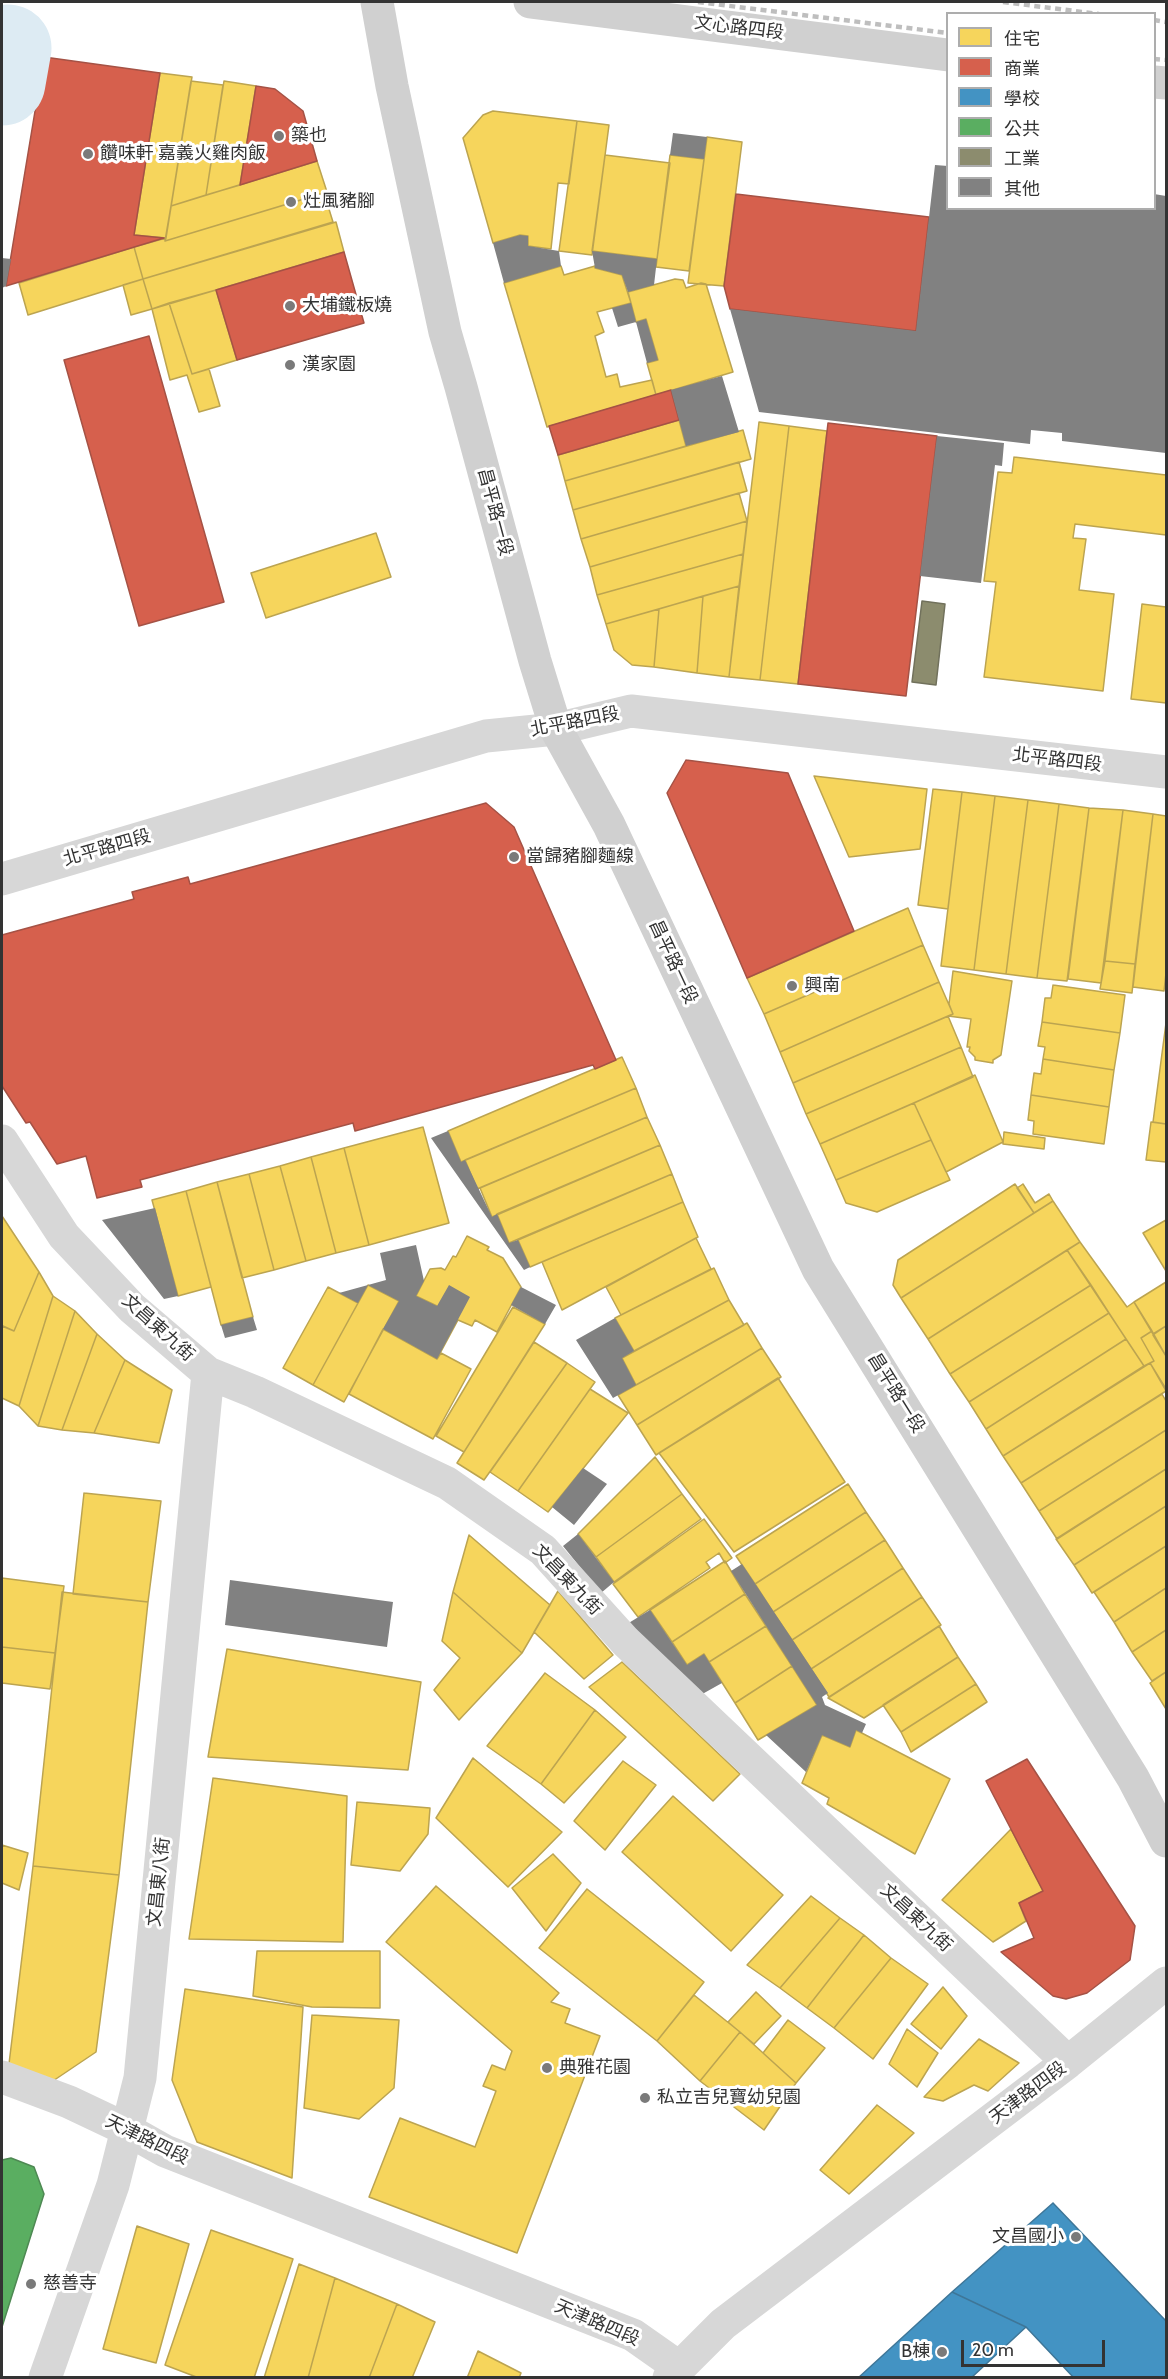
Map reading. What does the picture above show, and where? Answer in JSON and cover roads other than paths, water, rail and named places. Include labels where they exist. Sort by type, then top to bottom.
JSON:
[{"type":"street","name":"昌平路一段","points":[[377,2],[392,86],[444,332],[465,398],[535,661],[556,729],[609,825],[818,1269],[1133,1778],[1167,1842]]},
{"type":"street","name":"文心路四段","points":[[530,2],[946,55]]},
{"type":"street","name":"北平路四段","points":[[2,879],[486,735],[556,729],[631,711],[1167,772]]},
{"type":"street","name":"文昌東九街","points":[[2,1140],[64,1236],[132,1308],[208,1373],[255,1392],[447,1483],[543,1550],[633,1650],[1068,2062]]},
{"type":"street","name":"文昌東八街","points":[[45,2378],[113,2185],[140,2078],[208,1373]]},
{"type":"street","name":"天津路四段","points":[[2,2077],[69,2102],[126,2129],[165,2151],[633,2336],[674,2373],[723,2324],[1068,2062],[1167,1983]]},
{"type":"waterway","points":[[2,82],[8,48]]},
{"type":"railway","points":[[698,2],[946,33]]},
{"type":"railway","points":[[1003,2],[1083,12]]},
{"type":"railway","points":[[1156,20],[1166,22]]},
{"type":"railway","points":[[1156,59],[1166,60]]},
{"type":"place","name":"築也","points":[[279,136]]},
{"type":"place","name":"饡味軒 嘉義火雞肉飯","points":[[88,154]]},
{"type":"place","name":"灶風豬腳","points":[[291,202]]},
{"type":"place","name":"大埔鐵板燒","points":[[290,306]]},
{"type":"place","name":"漢家園","points":[[290,365]]},
{"type":"place","name":"當歸豬腳麵線","points":[[514,857]]},
{"type":"place","name":"興南","points":[[792,986]]},
{"type":"place","name":"典雅花園","points":[[547,2068]]},
{"type":"place","name":"私立吉兒寶幼兒園","points":[[645,2098]]},
{"type":"place","name":"文昌國小","points":[[1076,2237]]},
{"type":"place","name":"慈善寺","points":[[31,2284]]},
{"type":"place","name":"B棟","points":[[942,2352]]}]
